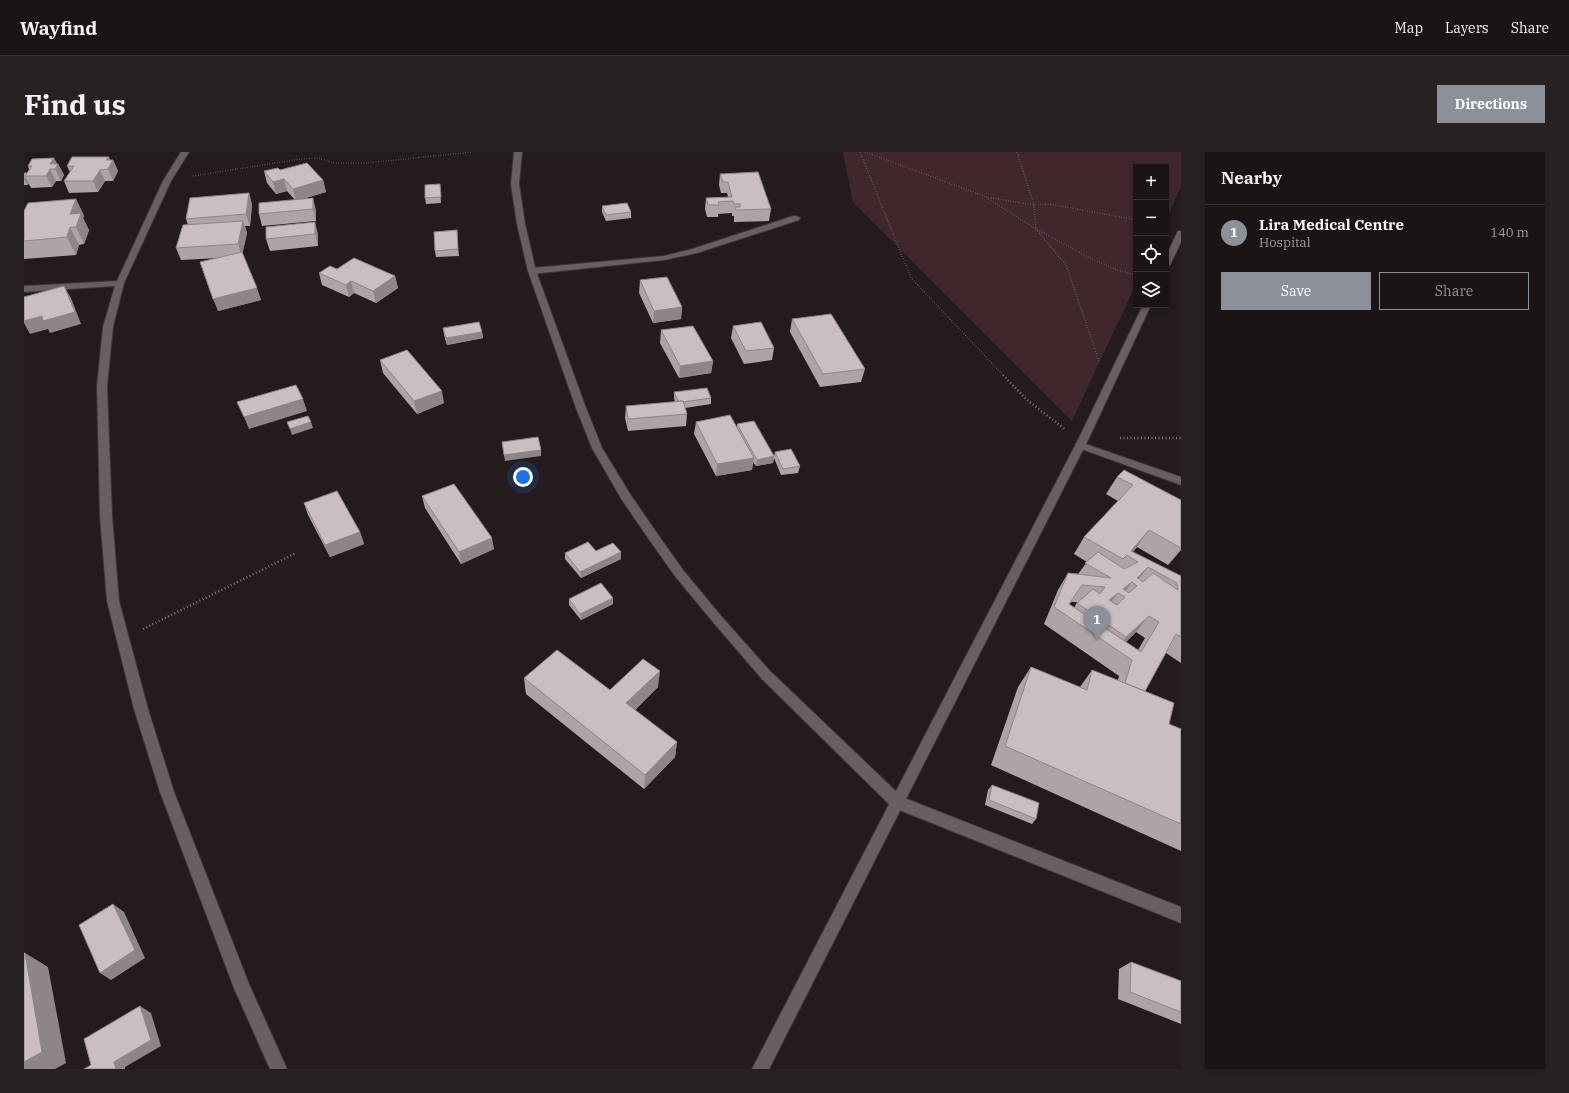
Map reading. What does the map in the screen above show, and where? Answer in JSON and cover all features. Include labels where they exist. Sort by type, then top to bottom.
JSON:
[{"type":"street","points":[[185,152],[167,181],[120,283],[108,328],[102,386],[106,516],[113,601],[141,709],[167,792],[242,988],[279,1069]]},
{"type":"street","points":[[518,152],[515,184],[521,224],[532,271],[581,408],[597,448],[626,497],[650,532],[679,573],[717,619],[766,675],[897,802],[1181,914]]},
{"type":"street","points":[[532,271],[664,258],[694,251],[796,218]]},
{"type":"street","points":[[1169,259],[1181,233]]},
{"type":"street","points":[[24,289],[120,283]]},
{"type":"street","points":[[760,1069],[1082,441],[1146,308]]},
{"type":"street","points":[[1082,441],[1181,481]]},
{"type":"path","points":[[167,181],[301,159],[318,158],[334,163],[367,162],[472,152]]},
{"type":"path","points":[[860,152],[911,278],[1027,400],[1082,441],[1181,438]]},
{"type":"path","points":[[865,152],[984,196],[1034,205],[1050,204],[1133,219]]},
{"type":"path","points":[[1017,152],[1034,205],[1036,229],[1066,265],[1099,362],[1111,381]]},
{"type":"path","points":[[984,196],[1036,229],[1117,270],[1133,274]]},
{"type":"path","points":[[123,639],[296,553]]},
{"type":"shaded area","points":[[843,152],[1181,152],[1181,187],[1169,213],[1169,164],[1133,164],[1133,290],[1072,421],[853,202]]},
{"type":"building","points":[[72,157],[109,157],[106,160],[113,160],[108,169],[100,170],[93,181],[64,181],[74,166],[67,166]]},
{"type":"building","points":[[54,158],[50,164],[58,164],[55,169],[50,169],[46,176],[25,176],[32,166],[28,166],[32,159]]},
{"type":"building","points":[[307,163],[323,180],[293,189],[284,179],[273,182],[264,171],[278,168],[280,170]]},
{"type":"building","points":[[758,172],[771,209],[736,210],[735,207],[740,207],[740,204],[734,204],[733,201],[718,202],[719,205],[708,205],[706,198],[732,197],[728,182],[723,182],[720,174]]},
{"type":"building","points":[[440,184],[441,197],[425,198],[425,185]]},
{"type":"building","points":[[249,193],[246,214],[186,219],[190,198]]},
{"type":"building","points":[[313,198],[313,209],[259,214],[259,203]]},
{"type":"building","points":[[76,199],[70,214],[81,213],[76,227],[70,227],[67,237],[24,241],[24,211],[28,203]]},
{"type":"building","points":[[627,203],[631,212],[606,215],[602,206]]},
{"type":"building","points":[[243,221],[238,244],[176,248],[183,225]]},
{"type":"building","points":[[315,222],[315,234],[266,239],[266,227]]},
{"type":"building","points":[[457,230],[458,249],[435,251],[434,232]]},
{"type":"building","points":[[242,252],[257,288],[213,299],[200,262]]},
{"type":"building","points":[[354,258],[395,276],[373,291],[351,281],[346,285],[319,273],[330,266],[337,269]]},
{"type":"building","points":[[667,277],[682,307],[654,311],[640,280]]},
{"type":"building","points":[[64,286],[75,312],[43,321],[42,316],[24,321],[24,297]]},
{"type":"building","points":[[831,314],[865,369],[823,374],[792,319]]},
{"type":"building","points":[[479,322],[482,332],[446,338],[443,328]]},
{"type":"building","points":[[761,322],[774,348],[746,351],[733,326]]},
{"type":"building","points":[[693,326],[713,361],[680,366],[661,330]]},
{"type":"building","points":[[407,350],[442,391],[414,401],[380,360]]},
{"type":"building","points":[[296,385],[303,399],[244,417],[237,402]]},
{"type":"building","points":[[707,388],[711,398],[683,402],[678,401],[674,392]]},
{"type":"building","points":[[683,401],[687,414],[628,419],[626,406]]},
{"type":"building","points":[[730,415],[754,458],[717,464],[696,422]]},
{"type":"building","points":[[308,416],[311,422],[290,429],[287,422]]},
{"type":"building","points":[[754,421],[774,456],[757,460],[737,424]]},
{"type":"building","points":[[538,437],[541,450],[504,455],[502,442]]},
{"type":"building","points":[[791,449],[800,466],[783,469],[775,452]]},
{"type":"building","points":[[1124,470],[1181,500],[1181,548],[1149,530],[1131,551],[1181,576],[1181,637],[1176,634],[1145,691],[1125,683],[1132,660],[1054,607],[1068,573],[1111,578],[1085,563],[1098,552],[1124,569],[1138,562],[1127,555],[1123,559],[1084,537],[1133,485],[1117,477]],"holes":[[[1148,567],[1177,583],[1178,590],[1153,573],[1143,582],[1137,578]],[[1132,582],[1137,586],[1129,593],[1123,589]],[[1082,585],[1105,587],[1100,594],[1093,589],[1077,603],[1126,637],[1149,616],[1159,622],[1141,652],[1069,604]],[[1118,593],[1125,597],[1117,605],[1109,600]]]},
{"type":"building","points":[[454,484],[492,538],[459,552],[422,496]]},
{"type":"building","points":[[337,491],[360,532],[325,545],[304,503]]},
{"type":"building","points":[[588,542],[596,551],[613,543],[621,552],[580,572],[565,553]]},
{"type":"building","points":[[601,583],[613,598],[580,614],[569,599]]},
{"type":"building","points":[[557,650],[610,690],[643,659],[660,671],[626,703],[677,742],[645,775],[524,678]]},
{"type":"building","points":[[1031,667],[1087,690],[1092,670],[1174,703],[1169,724],[1181,729],[1181,824],[1005,746]]},
{"type":"building","points":[[992,785],[1039,803],[1036,819],[989,800]]},
{"type":"building","points":[[113,904],[135,950],[100,973],[79,925]]},
{"type":"building","points":[[24,953],[42,1052],[24,1062]]},
{"type":"building","points":[[1131,962],[1181,981],[1181,1012],[1130,992]]},
{"type":"building","points":[[140,1006],[151,1040],[114,1062],[116,1069],[84,1069],[91,1065],[84,1039]]},
{"type":"place","name":"Lira Medical Centre","points":[[1097,639]]}]
